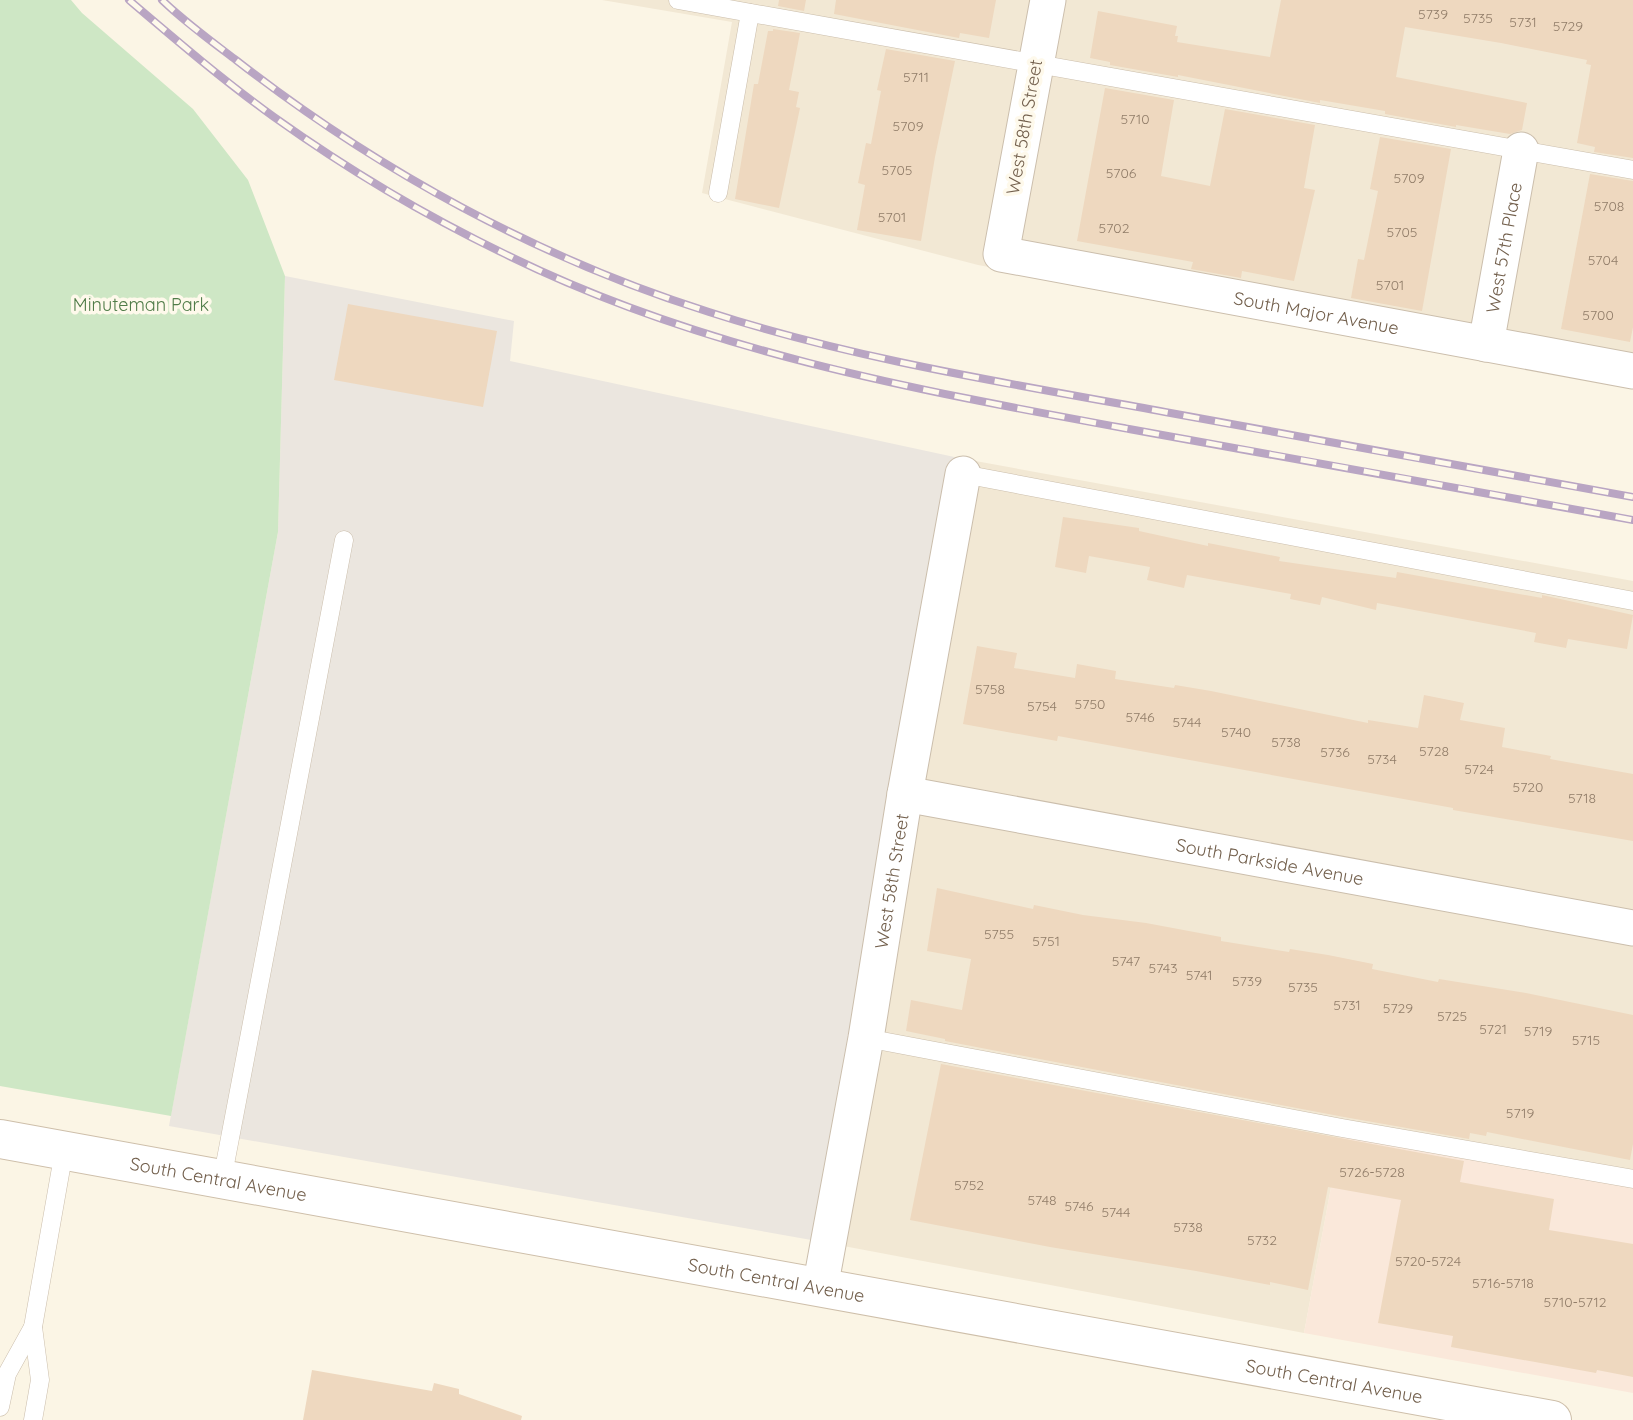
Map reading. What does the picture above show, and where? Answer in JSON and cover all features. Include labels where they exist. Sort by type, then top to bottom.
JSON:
[{"type":"main road","name":"South Central Avenue","points":[[0,1139],[1552,1420]]},
{"type":"street","name":"West 58th Street","points":[[1001,254],[1048,0]]},
{"type":"street","name":"West 57th Place","points":[[1486,344],[1521,150]]},
{"type":"street","name":"South Major Avenue","points":[[1001,254],[1633,370]]},
{"type":"street","name":"West 58th Street","points":[[820,1288],[963,474]]},
{"type":"street","name":"South Parkside Avenue","points":[[905,794],[1633,928]]},
{"type":"lane","points":[[678,0],[1633,170]]},
{"type":"lane","points":[[719,193],[750,13]]},
{"type":"lane","points":[[963,474],[1633,601]]},
{"type":"lane","points":[[222,1180],[344,540]]},
{"type":"lane","points":[[866,1038],[1342,1128],[1633,1179]]},
{"type":"lane","points":[[33,1420],[40,1380],[33,1327],[64,1151]]},
{"type":"lane","points":[[0,1407],[7,1374],[33,1327]]},
{"type":"shaded area","points":[[602,0],[1633,0],[1633,385],[978,265],[702,193],[732,22]]},
{"type":"shaded area","points":[[285,276],[514,321],[510,361],[959,458],[817,1241],[169,1126],[278,532]]},
{"type":"shaded area","points":[[959,458],[1633,581],[1633,1180],[1342,1128],[1304,1333],[817,1241]]},
{"type":"shaded area","points":[[1342,1128],[1633,1179],[1633,1393],[1304,1333]]},
{"type":"green space","name":"Minuteman Park","points":[[0,0],[71,0],[82,13],[193,109],[248,180],[285,276],[278,532],[171,1116],[0,1086]]},
{"type":"building","points":[[779,0],[806,0],[804,11],[778,6]]},
{"type":"building","points":[[836,0],[996,0],[989,38],[960,33],[959,38],[834,14]]},
{"type":"building","points":[[1281,0],[1633,0],[1633,158],[1594,152],[1595,147],[1577,143],[1591,65],[1586,64],[1587,60],[1501,43],[1405,27],[1396,77],[1527,103],[1522,130],[1510,134],[1456,127],[1385,114],[1385,111],[1320,100],[1320,103],[1178,75],[1110,65],[1110,62],[1090,58],[1098,11],[1177,26],[1177,42],[1270,57]]},
{"type":"building","points":[[773,29],[800,33],[789,90],[799,92],[796,107],[800,108],[779,208],[735,199],[754,84],[758,84],[768,31]]},
{"type":"building","points":[[886,49],[955,61],[921,241],[857,230],[865,185],[858,183],[866,143],[871,144],[881,91],[877,90]]},
{"type":"building","points":[[1105,88],[1174,100],[1161,176],[1210,186],[1225,109],[1315,125],[1304,188],[1315,190],[1294,281],[1242,271],[1241,278],[1191,269],[1193,262],[1077,241]]},
{"type":"building","points":[[1380,137],[1451,149],[1422,311],[1351,298],[1358,259],[1364,260],[1378,191],[1370,189]]},
{"type":"building","points":[[1590,174],[1633,181],[1633,327],[1630,342],[1561,329]]},
{"type":"building","points":[[348,304],[497,331],[483,407],[334,380]]},
{"type":"building","points":[[1063,517],[1139,528],[1139,531],[1208,546],[1208,543],[1280,557],[1279,561],[1396,578],[1397,572],[1542,598],[1542,595],[1633,615],[1627,649],[1568,639],[1566,648],[1534,642],[1536,633],[1377,603],[1376,610],[1322,597],[1320,605],[1290,599],[1291,594],[1187,575],[1184,588],[1147,580],[1150,567],[1089,556],[1086,573],[1055,567]]},
{"type":"building","points":[[977,646],[1017,653],[1014,668],[1075,678],[1077,664],[1116,671],[1115,679],[1211,691],[1368,723],[1368,720],[1418,728],[1424,695],[1464,703],[1460,720],[1505,728],[1502,747],[1633,774],[1633,841],[1058,736],[1057,741],[963,724]]},
{"type":"building","points":[[937,888],[1033,909],[1034,905],[1221,937],[1221,941],[1328,955],[1373,964],[1372,969],[1438,982],[1439,979],[1526,993],[1633,1015],[1633,1144],[1630,1160],[1487,1132],[1486,1136],[1470,1133],[1469,1139],[1344,1117],[945,1041],[906,1031],[911,1000],[962,1010],[971,959],[927,951]]},
{"type":"building","points":[[941,1064],[1464,1161],[1460,1182],[1554,1199],[1549,1230],[1633,1244],[1633,1377],[1451,1347],[1453,1336],[1378,1323],[1401,1200],[1328,1187],[1308,1290],[1050,1247],[910,1220]]},
{"type":"building","points":[[312,1370],[432,1391],[434,1383],[459,1389],[459,1394],[522,1416],[521,1420],[303,1420]]},
{"type":"railway","points":[[129,0],[255,103],[386,190],[505,254],[579,288],[655,317],[732,342],[811,363],[969,399],[1633,520]]},
{"type":"railway","points":[[162,0],[198,31],[290,100],[403,174],[521,238],[645,290],[709,312],[821,344],[936,369],[1633,497]]}]
